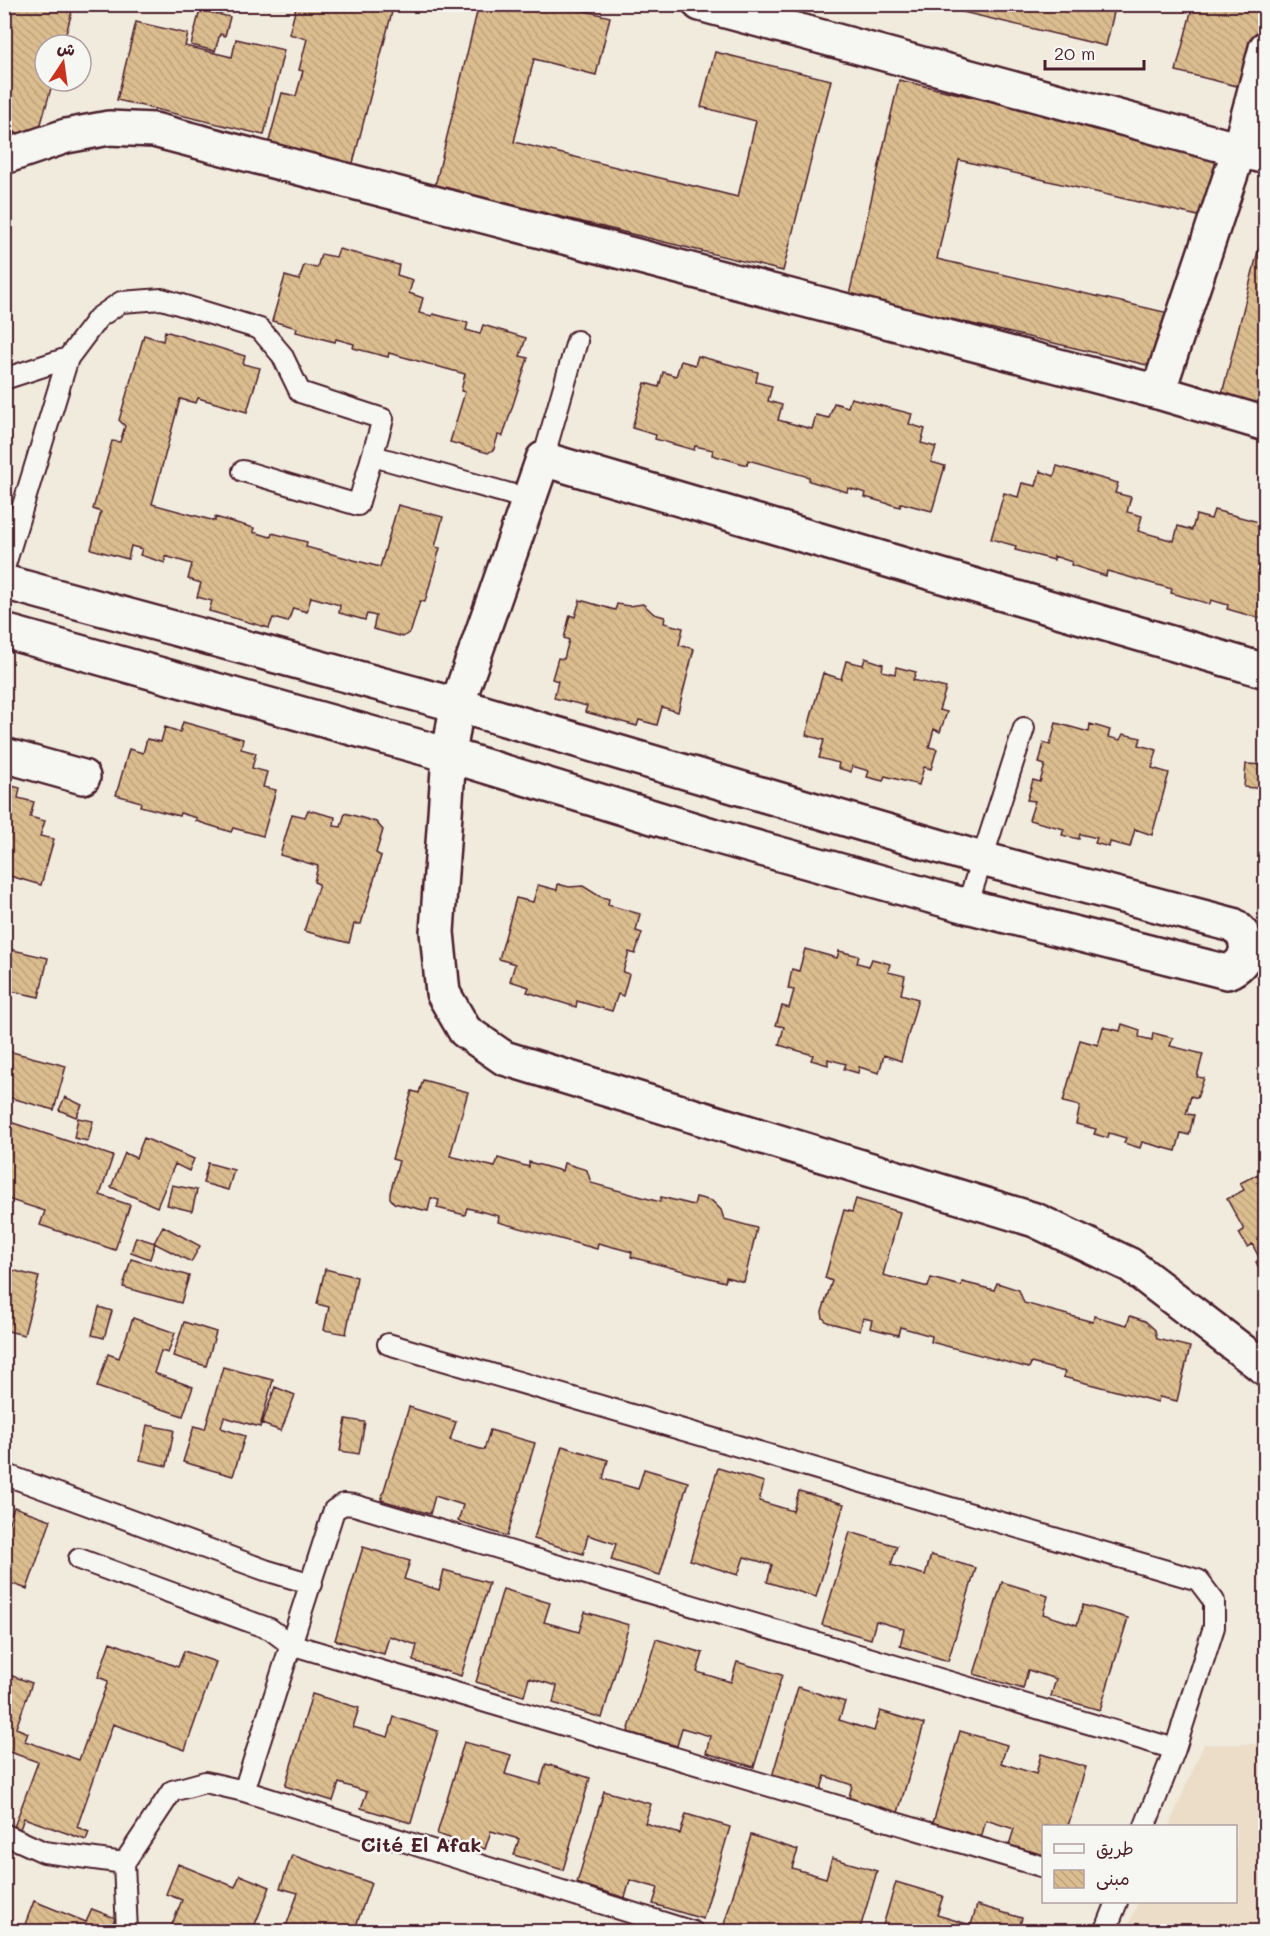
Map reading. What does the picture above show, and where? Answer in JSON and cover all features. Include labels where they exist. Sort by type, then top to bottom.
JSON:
[{"type":"street","points":[[700,4],[1252,154]]},
{"type":"street","points":[[1158,392],[1252,154],[1266,48]]},
{"type":"street","points":[[4,157],[66,136],[109,128],[154,130],[1158,392],[1266,424]]},
{"type":"street","points":[[1266,671],[543,459],[457,705],[449,754],[436,932],[443,993],[465,1030],[504,1058],[1035,1220],[1130,1265],[1266,1370]]},
{"type":"street","points":[[4,582],[457,705],[982,859],[1233,925],[1245,938],[1246,955],[1242,963],[1227,972],[967,906],[715,836],[449,754],[4,631]]},
{"type":"street","points":[[4,755],[82,777]]},
{"type":"lane","points":[[4,568],[10,525],[68,358],[98,318],[121,302],[162,299],[260,329],[282,355],[300,392],[382,419],[358,505],[243,471]]},
{"type":"lane","points":[[543,459],[577,341]]},
{"type":"lane","points":[[4,379],[68,358]]},
{"type":"lane","points":[[373,456],[528,499]]},
{"type":"lane","points":[[967,906],[1024,728]]},
{"type":"lane","points":[[388,1344],[1197,1580],[1214,1601],[1214,1627],[1174,1749],[1146,1825]]},
{"type":"lane","points":[[4,1474],[265,1570],[312,1584]]},
{"type":"lane","points":[[244,1791],[334,1510],[344,1504],[354,1505],[1174,1749]]},
{"type":"lane","points":[[79,1559],[270,1629],[290,1644],[1042,1866]]},
{"type":"lane","points":[[127,1932],[124,1863],[172,1791],[205,1782],[244,1791],[693,1932]]},
{"type":"lane","points":[[4,1834],[44,1852],[124,1863]]},
{"type":"lane","points":[[1106,1932],[1117,1903]]},
{"type":"shaded area","points":[[1204,1744],[1265,1744],[1265,1931],[1126,1931],[1138,1903],[1237,1903],[1237,1825],[1169,1825]]},
{"type":"building","points":[[4,4],[74,4],[66,33],[33,33],[33,93],[50,93],[37,138],[4,129]]},
{"type":"building","points":[[297,4],[394,4],[352,167],[268,145],[282,93],[296,96],[303,71],[299,70],[307,39],[289,34]]},
{"type":"building","points":[[479,4],[558,4],[610,17],[596,75],[534,59],[514,142],[738,197],[756,121],[701,107],[715,52],[831,80],[783,271],[435,186]]},
{"type":"building","points":[[929,4],[1116,4],[1106,46]]},
{"type":"building","points":[[1193,4],[1266,4],[1266,25],[1249,89],[1176,71]]},
{"type":"building","points":[[200,10],[230,17],[225,36],[220,34],[215,51],[191,45]]},
{"type":"building","points":[[136,22],[188,34],[185,46],[232,57],[236,39],[284,50],[264,135],[117,100]]},
{"type":"building","points":[[899,80],[1225,156],[1211,219],[959,160],[937,259],[1177,315],[1164,369],[849,295]]},
{"type":"building","points":[[1266,219],[1266,405],[1222,394]]},
{"type":"building","points":[[339,249],[399,265],[397,275],[413,280],[409,293],[423,298],[419,313],[432,316],[433,314],[468,323],[466,330],[480,334],[483,325],[526,338],[520,356],[528,358],[503,436],[498,435],[494,449],[488,453],[450,442],[465,392],[461,391],[465,374],[389,353],[388,357],[353,348],[354,344],[336,339],[335,342],[296,332],[297,328],[272,321],[285,276],[299,280],[304,265],[317,268],[321,254],[336,257]]},
{"type":"building","points":[[165,331],[245,356],[243,364],[260,368],[247,412],[198,398],[196,403],[180,399],[152,504],[215,521],[215,517],[254,528],[253,532],[271,537],[272,533],[307,542],[306,547],[380,567],[398,505],[443,517],[435,547],[440,548],[425,602],[420,601],[411,631],[403,637],[373,629],[376,616],[367,614],[365,620],[339,613],[340,605],[311,597],[307,612],[293,608],[288,622],[273,618],[269,628],[209,611],[212,601],[197,597],[201,583],[188,579],[192,564],[165,556],[165,563],[140,555],[142,549],[131,546],[128,559],[91,549],[101,512],[93,509],[112,441],[120,442],[125,426],[119,420],[144,335],[163,341]]},
{"type":"building","points":[[698,356],[758,372],[756,382],[772,386],[768,401],[782,405],[778,420],[812,429],[816,415],[829,418],[834,403],[848,407],[851,398],[912,414],[909,424],[925,429],[921,443],[936,447],[931,462],[945,466],[932,511],[901,503],[900,507],[865,497],[866,493],[848,488],[847,492],[809,481],[809,477],[748,460],[747,465],[712,455],[713,450],[695,446],[694,450],[655,439],[656,435],[632,428],[645,383],[659,387],[663,372],[676,376],[681,361],[695,365]]},
{"type":"building","points":[[1057,466],[1118,483],[1115,493],[1131,497],[1127,512],[1142,516],[1138,531],[1174,541],[1178,526],[1192,530],[1196,515],[1211,519],[1214,510],[1266,524],[1266,615],[1263,615],[1262,619],[1227,609],[1228,605],[1211,600],[1210,604],[1171,593],[1172,589],[1107,571],[1106,576],[1071,565],[1072,562],[1054,556],[1054,560],[1015,550],[1016,546],[991,539],[1004,493],[1018,497],[1022,483],[1036,486],[1040,471],[1054,476]]},
{"type":"building","points":[[580,600],[615,610],[617,604],[629,606],[643,604],[654,614],[665,617],[664,623],[683,628],[679,645],[694,649],[678,712],[662,707],[657,725],[639,720],[637,726],[585,712],[587,706],[554,698],[558,681],[552,679],[558,658],[564,659],[569,640],[564,638],[570,615],[575,617]]},
{"type":"building","points":[[865,658],[883,664],[882,671],[895,674],[896,667],[916,672],[913,680],[946,688],[939,710],[947,712],[940,732],[934,729],[929,747],[937,749],[931,769],[924,767],[919,785],[885,776],[883,781],[867,777],[869,771],[852,766],[851,772],[838,768],[839,763],[819,758],[824,740],[806,735],[823,673],[841,679],[846,661],[863,665]]},
{"type":"building","points":[[183,722],[243,739],[241,749],[256,753],[252,768],[267,772],[263,787],[276,790],[263,836],[233,828],[231,832],[196,821],[197,818],[180,813],[179,816],[140,806],[141,802],[116,795],[129,749],[143,753],[147,739],[161,742],[165,727],[180,732]]},
{"type":"building","points":[[1056,723],[1089,732],[1090,724],[1110,730],[1108,737],[1120,740],[1123,734],[1141,738],[1139,745],[1157,750],[1152,768],[1169,773],[1152,835],[1135,829],[1130,847],[1110,842],[1109,847],[1095,843],[1097,838],[1080,834],[1079,839],[1062,835],[1064,829],[1029,820],[1035,801],[1027,800],[1033,780],[1040,782],[1045,765],[1039,763],[1044,743],[1050,745]]},
{"type":"building","points":[[1246,764],[1266,765],[1266,789],[1244,787]]},
{"type":"building","points":[[4,784],[20,788],[18,798],[34,802],[30,817],[45,821],[40,836],[54,839],[41,885],[10,876],[9,881],[4,879]]},
{"type":"building","points":[[308,810],[335,817],[334,826],[341,827],[345,813],[376,822],[383,830],[376,853],[381,856],[361,924],[354,924],[349,943],[304,931],[319,884],[314,882],[318,866],[280,855],[292,814],[305,817]]},
{"type":"building","points":[[558,884],[569,887],[583,886],[609,899],[608,905],[640,914],[636,931],[642,933],[635,954],[629,952],[623,972],[629,974],[623,996],[618,994],[612,1011],[577,1001],[576,1007],[527,992],[529,987],[510,981],[515,964],[499,959],[516,898],[533,902],[538,885],[557,890]]},
{"type":"building","points":[[4,948],[48,958],[39,997],[4,991]]},
{"type":"building","points":[[805,949],[837,958],[839,951],[859,956],[857,963],[869,966],[872,959],[890,964],[888,972],[905,976],[901,994],[918,999],[901,1061],[884,1055],[879,1073],[859,1067],[858,1073],[844,1069],[846,1064],[828,1059],[828,1065],[811,1060],[813,1055],[779,1045],[784,1027],[776,1025],[782,1006],[789,1008],[794,990],[788,989],[792,969],[799,971]]},
{"type":"building","points":[[1122,1024],[1140,1030],[1139,1037],[1152,1040],[1153,1033],[1173,1038],[1170,1046],[1203,1054],[1197,1077],[1204,1078],[1197,1098],[1191,1096],[1186,1114],[1194,1115],[1189,1135],[1181,1133],[1176,1151],[1142,1142],[1140,1148],[1124,1143],[1126,1138],[1109,1133],[1108,1138],[1094,1134],[1096,1129],[1076,1124],[1080,1106],[1063,1102],[1080,1040],[1098,1045],[1103,1027],[1120,1031]]},
{"type":"building","points":[[4,1050],[66,1066],[54,1110],[4,1096]]},
{"type":"building","points":[[423,1080],[468,1092],[450,1156],[495,1167],[498,1158],[529,1167],[529,1162],[562,1171],[564,1163],[587,1170],[591,1183],[660,1202],[661,1197],[694,1205],[696,1197],[712,1201],[721,1210],[724,1219],[757,1228],[744,1282],[726,1277],[725,1282],[631,1257],[632,1252],[598,1243],[597,1249],[498,1222],[499,1216],[467,1208],[465,1215],[437,1208],[439,1200],[431,1198],[428,1211],[394,1203],[390,1198],[390,1193],[399,1161],[392,1159],[412,1091],[419,1093]]},
{"type":"building","points":[[65,1097],[82,1105],[76,1117],[59,1110]]},
{"type":"building","points":[[78,1118],[93,1121],[88,1141],[74,1138]]},
{"type":"building","points":[[4,1120],[113,1156],[100,1195],[130,1205],[115,1250],[40,1225],[45,1211],[4,1198]]},
{"type":"building","points":[[144,1138],[194,1159],[189,1171],[175,1164],[157,1207],[111,1187],[125,1153],[136,1158]]},
{"type":"building","points":[[208,1163],[234,1170],[228,1190],[203,1183]]},
{"type":"building","points":[[1258,1174],[1262,1181],[1266,1179],[1266,1273],[1262,1274],[1256,1262],[1260,1259],[1252,1244],[1247,1247],[1239,1233],[1244,1230],[1227,1199],[1244,1190],[1240,1183]]},
{"type":"building","points":[[172,1185],[197,1190],[192,1211],[167,1205]]},
{"type":"building","points":[[856,1199],[900,1212],[883,1275],[928,1287],[931,1278],[961,1286],[962,1282],[994,1290],[997,1283],[1019,1290],[1024,1303],[1093,1322],[1094,1316],[1127,1325],[1130,1316],[1145,1321],[1155,1330],[1157,1339],[1190,1347],[1177,1401],[1159,1397],[1158,1402],[1063,1377],[1065,1372],[1031,1363],[1029,1368],[931,1342],[932,1336],[900,1327],[898,1335],[870,1328],[872,1320],[863,1318],[860,1331],[827,1322],[822,1312],[832,1281],[825,1278],[844,1210],[852,1212]]},
{"type":"building","points":[[163,1226],[200,1246],[191,1262],[154,1243]]},
{"type":"building","points":[[136,1237],[155,1243],[150,1259],[131,1252]]},
{"type":"building","points":[[131,1259],[189,1276],[181,1303],[123,1287]]},
{"type":"building","points":[[4,1268],[39,1277],[24,1335],[4,1330]]},
{"type":"building","points":[[325,1269],[357,1277],[346,1334],[324,1330],[329,1307],[317,1304]]},
{"type":"building","points":[[99,1307],[112,1311],[104,1338],[92,1335]]},
{"type":"building","points":[[133,1318],[175,1333],[168,1353],[161,1351],[154,1373],[193,1387],[183,1416],[97,1387],[108,1354],[119,1358]]},
{"type":"building","points":[[184,1322],[216,1332],[206,1366],[173,1356]]},
{"type":"building","points":[[223,1367],[273,1380],[260,1427],[224,1417],[221,1428],[245,1436],[233,1476],[183,1462],[194,1426],[205,1429]]},
{"type":"building","points":[[275,1387],[295,1395],[281,1431],[262,1424]]},
{"type":"building","points":[[409,1407],[456,1422],[450,1440],[484,1450],[490,1430],[535,1443],[507,1536],[458,1521],[463,1505],[435,1496],[430,1514],[381,1500]]},
{"type":"building","points":[[346,1419],[365,1422],[359,1454],[340,1451]]},
{"type":"building","points":[[147,1425],[174,1430],[167,1466],[140,1460]]},
{"type":"building","points":[[562,1446],[608,1460],[603,1479],[638,1489],[644,1469],[688,1482],[660,1575],[611,1560],[616,1544],[588,1535],[583,1554],[534,1539]]},
{"type":"building","points":[[718,1468],[764,1482],[759,1501],[793,1511],[799,1491],[844,1504],[816,1597],[767,1582],[772,1565],[744,1557],[738,1575],[690,1560]]},
{"type":"building","points":[[14,1507],[51,1520],[27,1589],[4,1581],[4,1520],[9,1522]]},
{"type":"building","points":[[850,1532],[897,1546],[891,1565],[925,1575],[931,1555],[976,1568],[948,1661],[900,1646],[904,1629],[876,1621],[871,1639],[822,1625]]},
{"type":"building","points":[[363,1547],[410,1561],[404,1579],[439,1590],[444,1570],[489,1583],[461,1676],[413,1661],[417,1645],[389,1636],[384,1654],[335,1640]]},
{"type":"building","points":[[1002,1582],[1048,1596],[1043,1614],[1077,1625],[1083,1605],[1128,1618],[1100,1710],[1051,1696],[1056,1679],[1028,1670],[1023,1689],[974,1674]]},
{"type":"building","points":[[503,1589],[550,1603],[544,1622],[579,1632],[585,1612],[629,1625],[602,1718],[553,1703],[557,1686],[529,1678],[524,1696],[476,1682]]},
{"type":"building","points":[[656,1639],[703,1653],[697,1672],[731,1682],[737,1662],[782,1675],[754,1767],[706,1753],[710,1736],[682,1728],[677,1746],[628,1732]]},
{"type":"building","points":[[110,1642],[178,1667],[184,1651],[216,1662],[185,1750],[113,1724],[77,1827],[89,1832],[86,1840],[24,1818],[20,1829],[14,1827],[38,1762],[4,1750],[4,1673],[32,1683],[16,1728],[28,1733],[25,1741],[79,1760],[108,1681],[98,1677]]},
{"type":"building","points":[[798,1687],[845,1702],[839,1720],[874,1731],[880,1711],[924,1724],[897,1816],[848,1801],[852,1785],[825,1776],[819,1795],[771,1780]]},
{"type":"building","points":[[312,1694],[359,1708],[353,1727],[388,1737],[394,1717],[438,1731],[411,1823],[361,1808],[367,1792],[339,1783],[333,1801],[285,1786]]},
{"type":"building","points":[[960,1731],[1007,1745],[1001,1763],[1036,1774],[1041,1754],[1086,1767],[1068,1825],[1042,1825],[1042,1854],[1009,1845],[1014,1829],[986,1820],[981,1838],[933,1823]]},
{"type":"building","points":[[464,1742],[511,1755],[505,1774],[540,1784],[546,1764],[590,1778],[563,1870],[514,1855],[519,1839],[491,1831],[485,1849],[437,1834]]},
{"type":"building","points":[[604,1791],[651,1804],[645,1823],[680,1834],[686,1814],[730,1827],[703,1919],[653,1904],[658,1888],[630,1880],[625,1898],[577,1883]]},
{"type":"building","points":[[751,1835],[798,1850],[792,1868],[826,1878],[832,1858],[877,1871],[859,1932],[802,1932],[777,1924],[775,1932],[736,1932],[723,1928]]},
{"type":"building","points":[[292,1855],[371,1883],[355,1929],[364,1932],[284,1932],[298,1893],[280,1888]]},
{"type":"building","points":[[178,1864],[235,1887],[240,1875],[270,1887],[252,1932],[169,1932],[182,1900],[166,1894]]},
{"type":"building","points":[[896,1882],[943,1896],[937,1915],[971,1925],[977,1905],[1022,1918],[1018,1932],[881,1932]]},
{"type":"building","points":[[34,1901],[86,1922],[92,1909],[115,1918],[110,1932],[22,1932]]},
{"type":"district","name":"Cité El Afak","points":[[421,1845]]}]
